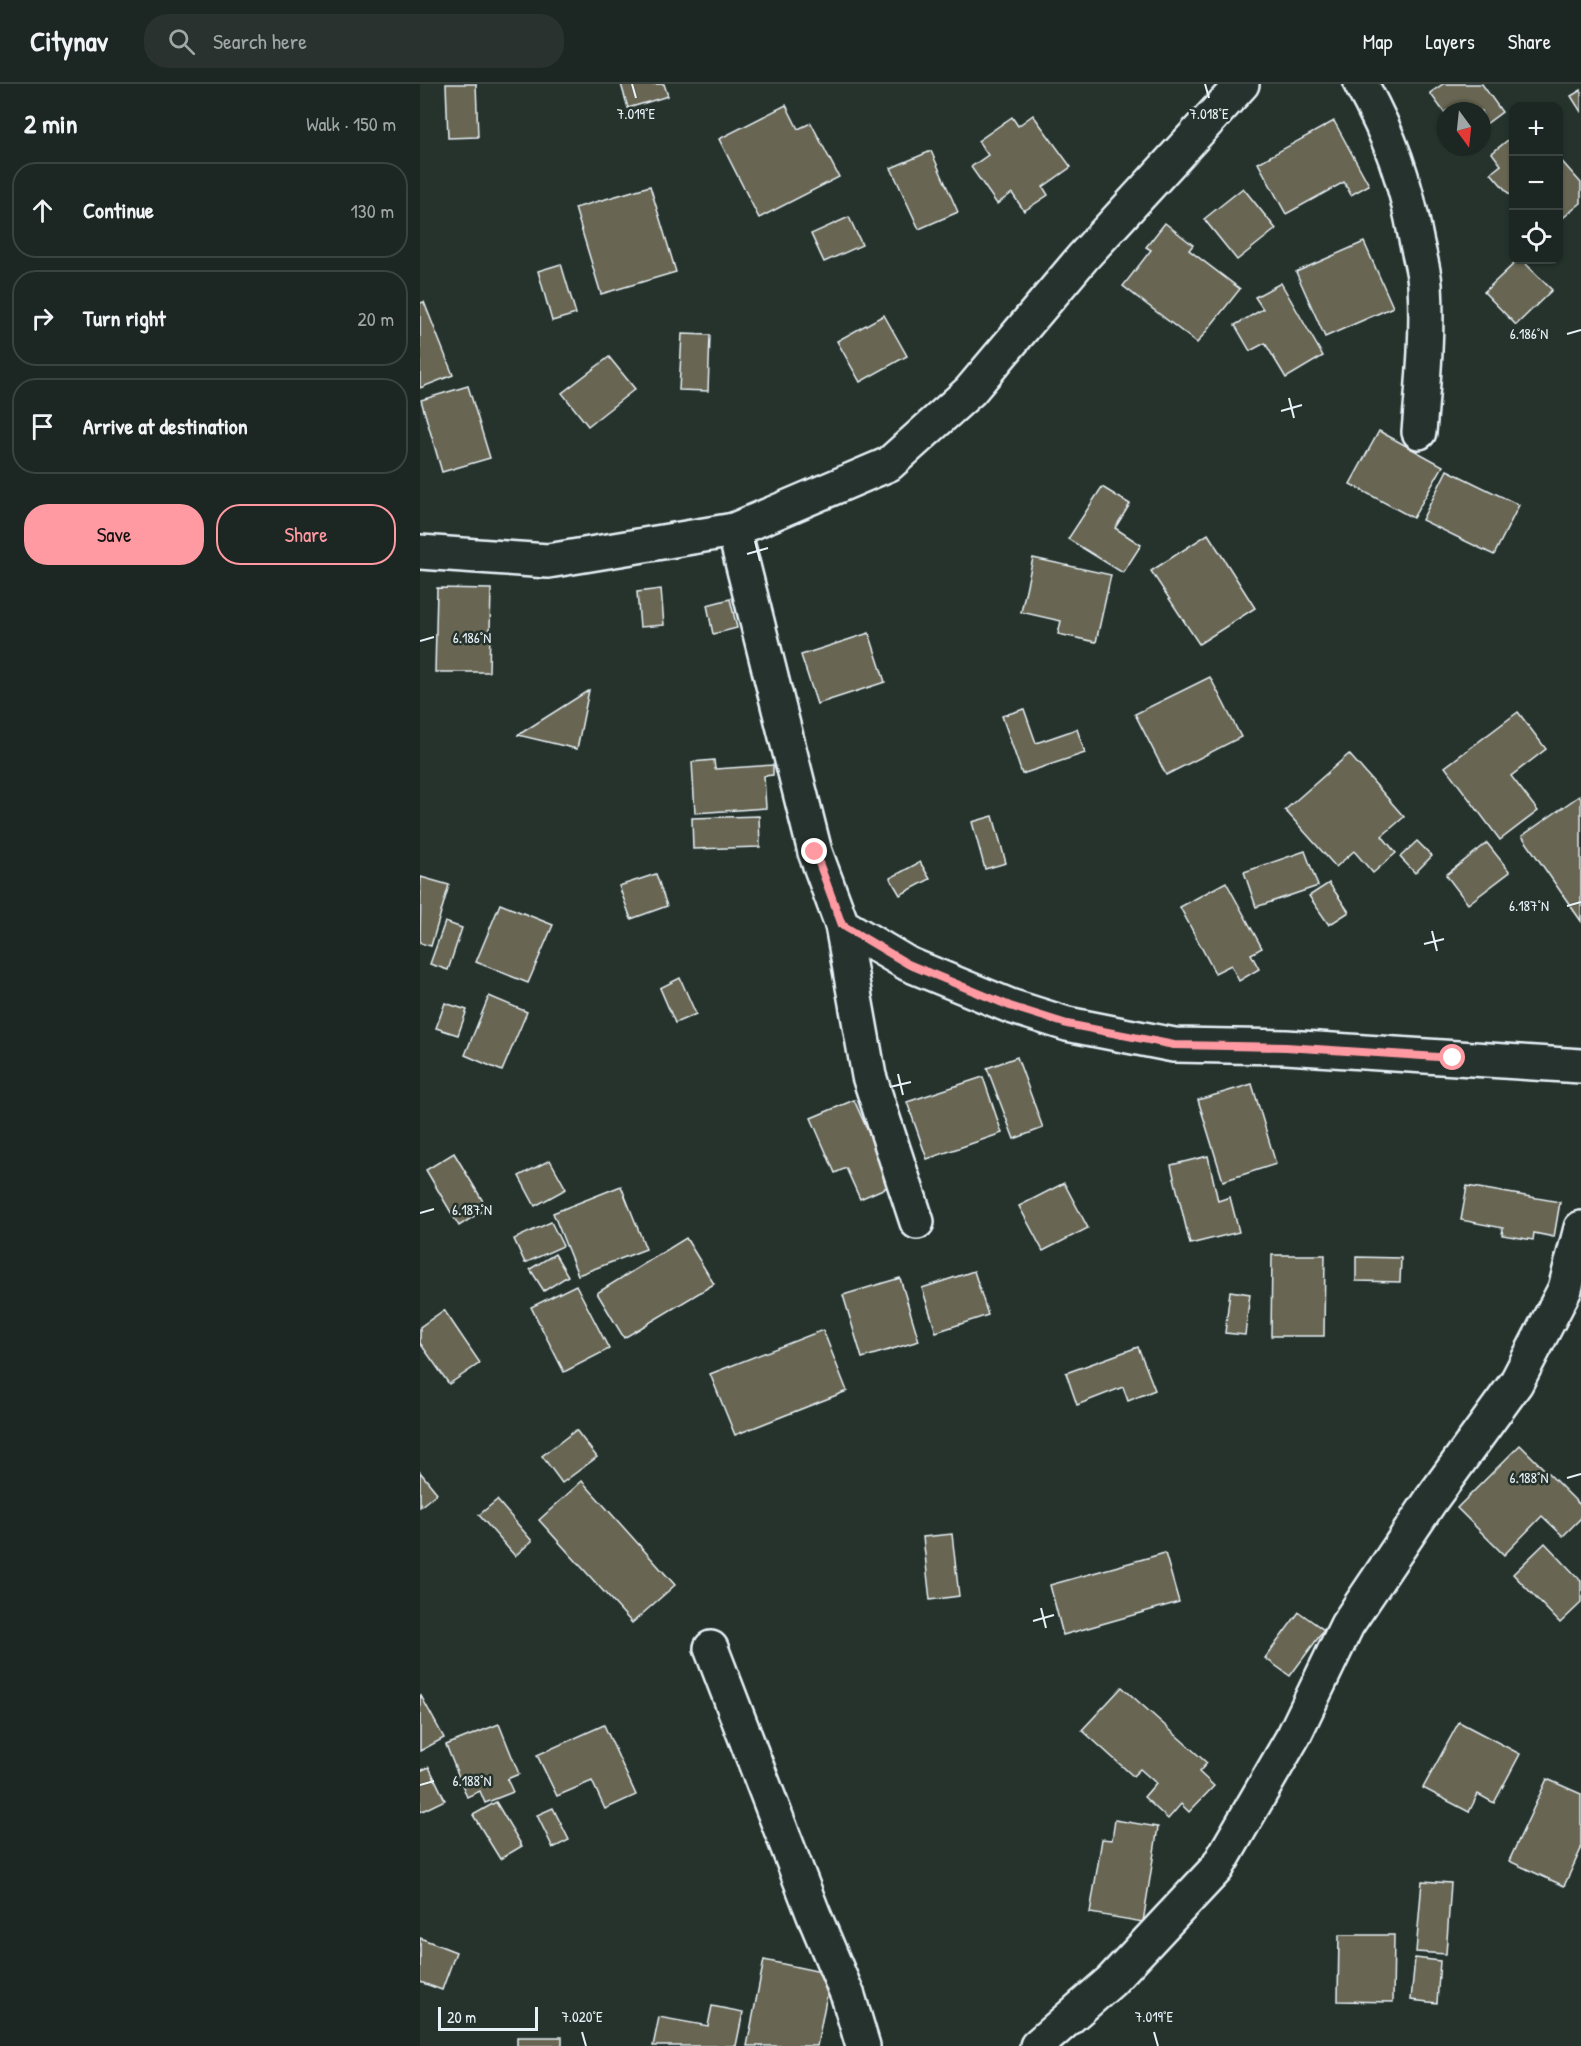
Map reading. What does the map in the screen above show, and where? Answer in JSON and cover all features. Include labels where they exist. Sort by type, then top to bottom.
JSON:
[{"type":"street","points":[[420,552],[548,561],[734,530],[889,464],[970,391],[1083,257],[1242,84]]},
{"type":"street","points":[[1361,84],[1382,121],[1398,160],[1425,284],[1423,383],[1419,432]]},
{"type":"street","points":[[734,530],[815,852],[842,925],[869,1076],[917,1222]]},
{"type":"street","points":[[842,925],[908,964],[1010,1006],[1067,1024],[1174,1045],[1286,1047],[1581,1066]]},
{"type":"street","points":[[1037,2046],[1112,1981],[1217,1868],[1294,1735],[1347,1625],[1431,1500],[1516,1383],[1565,1289],[1581,1228]]},
{"type":"street","points":[[711,1648],[848,1996],[863,2046]]},
{"type":"building","points":[[446,84],[476,84],[478,137],[448,138]]},
{"type":"building","points":[[621,84],[664,84],[668,96],[628,108]]},
{"type":"building","points":[[1443,84],[1482,84],[1502,112],[1491,120],[1491,102],[1437,103],[1430,93]]},
{"type":"building","points":[[1581,90],[1581,112],[1571,96]]},
{"type":"building","points":[[786,105],[798,129],[811,123],[839,177],[759,218],[719,139]]},
{"type":"building","points":[[1033,115],[1071,167],[1043,187],[1048,195],[1024,211],[1012,193],[997,204],[971,167],[988,155],[978,141],[1012,117],[1018,126]]},
{"type":"building","points":[[1334,121],[1369,185],[1351,195],[1344,182],[1286,214],[1258,163]]},
{"type":"building","points":[[1509,139],[1509,194],[1491,173],[1501,165],[1492,153]]},
{"type":"building","points":[[931,151],[958,212],[919,229],[891,168]]},
{"type":"building","points":[[1563,163],[1581,183],[1581,203],[1563,218]]},
{"type":"building","points":[[650,186],[676,272],[601,294],[575,208]]},
{"type":"building","points":[[1243,188],[1276,229],[1237,260],[1204,219]]},
{"type":"building","points":[[849,217],[862,245],[824,262],[811,234]]},
{"type":"building","points":[[1165,223],[1193,245],[1189,250],[1240,289],[1197,343],[1123,286],[1151,250],[1146,247]]},
{"type":"building","points":[[1364,242],[1393,307],[1325,337],[1296,272]]},
{"type":"building","points":[[561,264],[576,314],[552,321],[538,271]]},
{"type":"building","points":[[1514,264],[1526,264],[1552,290],[1516,325],[1484,292]]},
{"type":"building","points":[[1281,283],[1323,356],[1286,378],[1265,343],[1250,351],[1235,325],[1263,309],[1255,297]]},
{"type":"building","points":[[424,302],[453,375],[420,388],[420,303]]},
{"type":"building","points":[[884,315],[907,356],[860,382],[837,341]]},
{"type":"building","points":[[682,334],[710,335],[708,391],[679,390]]},
{"type":"building","points":[[609,357],[635,389],[588,426],[562,393]]},
{"type":"building","points":[[468,386],[490,458],[442,472],[421,400]]},
{"type":"building","points":[[1379,431],[1443,466],[1413,518],[1350,484]]},
{"type":"building","points":[[1447,470],[1519,505],[1494,555],[1422,520]]},
{"type":"building","points":[[1102,487],[1130,504],[1115,528],[1141,545],[1123,573],[1068,539]]},
{"type":"building","points":[[1208,534],[1255,608],[1199,644],[1151,571]]},
{"type":"building","points":[[1033,558],[1111,575],[1096,642],[1058,634],[1061,621],[1021,612]]},
{"type":"building","points":[[437,588],[491,589],[489,672],[435,672]]},
{"type":"building","points":[[661,589],[664,625],[640,627],[637,592]]},
{"type":"building","points":[[730,599],[737,628],[713,634],[707,605]]},
{"type":"building","points":[[869,633],[885,682],[817,704],[801,655]]},
{"type":"building","points":[[1210,677],[1241,737],[1166,775],[1135,714]]},
{"type":"building","points":[[589,690],[577,749],[518,735]]},
{"type":"building","points":[[1024,709],[1036,743],[1077,729],[1085,753],[1022,774],[1002,716]]},
{"type":"building","points":[[1518,712],[1546,749],[1511,776],[1538,811],[1500,840],[1445,767]]},
{"type":"building","points":[[1349,754],[1404,817],[1382,836],[1396,853],[1373,873],[1354,851],[1336,867],[1285,810]]},
{"type":"building","points":[[714,760],[715,769],[773,765],[773,775],[764,776],[766,808],[695,813],[692,762]]},
{"type":"building","points":[[1579,796],[1581,799],[1581,921],[1522,836]]},
{"type":"building","points":[[759,816],[760,847],[693,849],[692,818]]},
{"type":"building","points":[[993,816],[1006,863],[985,869],[972,822]]},
{"type":"building","points":[[1417,841],[1432,856],[1415,873],[1400,857]]},
{"type":"building","points":[[1487,843],[1510,872],[1468,904],[1446,875]]},
{"type":"building","points":[[1305,851],[1318,886],[1256,907],[1244,872]]},
{"type":"building","points":[[920,862],[930,879],[900,895],[890,878]]},
{"type":"building","points":[[656,874],[667,906],[631,919],[619,886]]},
{"type":"building","points":[[421,877],[449,885],[431,946],[420,943]]},
{"type":"building","points":[[1226,882],[1262,948],[1251,954],[1259,969],[1239,981],[1231,965],[1215,973],[1180,907]]},
{"type":"building","points":[[1329,883],[1349,912],[1329,925],[1309,896]]},
{"type":"building","points":[[500,904],[553,925],[528,983],[476,962]]},
{"type":"building","points":[[445,922],[462,928],[448,970],[430,964]]},
{"type":"building","points":[[680,978],[696,1014],[675,1023],[660,988]]},
{"type":"building","points":[[489,996],[527,1012],[502,1071],[465,1055]]},
{"type":"building","points":[[445,1003],[467,1010],[458,1035],[436,1028]]},
{"type":"building","points":[[1017,1057],[1043,1128],[1014,1139],[987,1068]]},
{"type":"building","points":[[983,1077],[1002,1133],[927,1159],[907,1102]]},
{"type":"building","points":[[1252,1084],[1276,1164],[1223,1181],[1198,1100]]},
{"type":"building","points":[[854,1100],[892,1185],[860,1199],[846,1168],[835,1173],[811,1118]]},
{"type":"building","points":[[454,1153],[487,1208],[459,1226],[426,1170]]},
{"type":"building","points":[[1208,1156],[1218,1201],[1230,1197],[1239,1232],[1190,1244],[1171,1165]]},
{"type":"building","points":[[550,1160],[566,1189],[535,1206],[519,1176]]},
{"type":"building","points":[[1064,1183],[1088,1228],[1043,1251],[1019,1206]]},
{"type":"building","points":[[621,1186],[646,1249],[578,1275],[553,1213]]},
{"type":"building","points":[[1467,1186],[1560,1202],[1554,1237],[1534,1233],[1533,1240],[1502,1235],[1503,1228],[1461,1220]]},
{"type":"building","points":[[551,1222],[563,1246],[525,1263],[514,1239]]},
{"type":"building","points":[[686,1238],[714,1284],[624,1338],[597,1293]]},
{"type":"building","points":[[555,1254],[568,1276],[544,1291],[530,1269]]},
{"type":"building","points":[[1272,1255],[1325,1255],[1324,1336],[1271,1336]]},
{"type":"building","points":[[1356,1257],[1401,1258],[1400,1282],[1356,1281]]},
{"type":"building","points":[[974,1271],[988,1315],[936,1332],[922,1288]]},
{"type":"building","points":[[900,1278],[919,1341],[862,1358],[843,1295]]},
{"type":"building","points":[[576,1285],[609,1349],[564,1372],[531,1307]]},
{"type":"building","points":[[1230,1291],[1250,1294],[1245,1335],[1225,1333]]},
{"type":"building","points":[[444,1310],[480,1363],[449,1384],[420,1343],[420,1327]]},
{"type":"building","points":[[823,1330],[847,1391],[735,1435],[710,1374]]},
{"type":"building","points":[[1138,1347],[1155,1390],[1128,1401],[1123,1387],[1077,1405],[1066,1373]]},
{"type":"building","points":[[576,1430],[597,1457],[562,1483],[542,1456]]},
{"type":"building","points":[[1520,1445],[1581,1506],[1581,1518],[1563,1536],[1542,1516],[1504,1555],[1457,1508]]},
{"type":"building","points":[[420,1472],[437,1493],[420,1507]]},
{"type":"building","points":[[582,1481],[675,1585],[632,1623],[539,1520]]},
{"type":"building","points":[[497,1500],[532,1541],[515,1556],[479,1515]]},
{"type":"building","points":[[952,1534],[959,1596],[930,1600],[923,1537]]},
{"type":"building","points":[[1545,1543],[1581,1581],[1581,1603],[1560,1623],[1513,1574]]},
{"type":"building","points":[[1165,1553],[1179,1602],[1063,1635],[1050,1585]]},
{"type":"building","points":[[1299,1612],[1324,1630],[1290,1676],[1265,1658]]},
{"type":"building","points":[[1122,1687],[1207,1763],[1199,1772],[1214,1786],[1189,1812],[1181,1804],[1168,1819],[1144,1797],[1156,1783],[1140,1769],[1133,1776],[1082,1730]]},
{"type":"building","points":[[420,1694],[444,1738],[420,1751]]},
{"type":"building","points":[[1459,1722],[1520,1754],[1494,1803],[1478,1794],[1469,1812],[1423,1788]]},
{"type":"building","points":[[499,1724],[519,1774],[507,1779],[513,1792],[485,1803],[480,1791],[467,1797],[446,1745]]},
{"type":"building","points":[[604,1725],[636,1795],[605,1809],[592,1781],[557,1796],[537,1755]]},
{"type":"building","points":[[429,1767],[445,1800],[420,1812],[420,1771]]},
{"type":"building","points":[[1547,1779],[1581,1794],[1581,1849],[1564,1886],[1509,1861]]},
{"type":"building","points":[[496,1802],[522,1846],[500,1859],[473,1815]]},
{"type":"building","points":[[553,1808],[569,1840],[553,1848],[537,1815]]},
{"type":"building","points":[[1115,1820],[1158,1827],[1143,1922],[1090,1913],[1102,1839],[1112,1840]]},
{"type":"building","points":[[1422,1881],[1451,1883],[1446,1954],[1416,1952]]},
{"type":"building","points":[[1339,1935],[1394,1935],[1393,2002],[1338,2001]]},
{"type":"building","points":[[420,1938],[456,1952],[442,1990],[420,1982]]},
{"type":"building","points":[[1415,1958],[1440,1961],[1437,2003],[1411,2000]]},
{"type":"building","points":[[764,1960],[831,1974],[817,2046],[747,2046]]},
{"type":"building","points":[[712,2006],[743,2012],[736,2046],[653,2046],[659,2017],[708,2026]]},
{"type":"building","points":[[517,2037],[562,2037],[562,2046],[517,2046]]},
{"type":"route","points":[[815,852],[842,925],[908,964],[1010,1006],[1067,1024],[1174,1045],[1286,1047],[1453,1058]]}]
